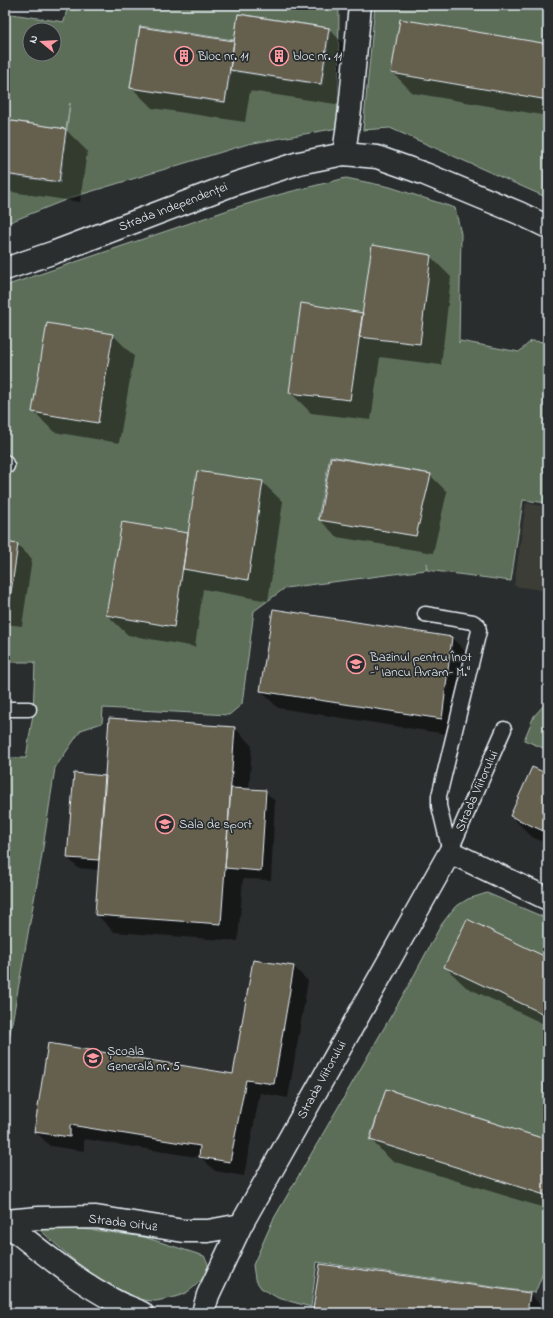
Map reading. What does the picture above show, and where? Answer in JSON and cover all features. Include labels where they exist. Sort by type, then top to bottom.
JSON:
[{"type":"street","points":[[344,154],[360,5]]},
{"type":"street","name":"Strada Independenței","points":[[5,269],[56,252],[234,184],[299,163],[344,154],[377,157],[425,174],[519,213],[548,227]]},
{"type":"street","points":[[450,852],[548,899]]},
{"type":"street","name":"Strada Viitorului","points":[[203,1313],[208,1296],[241,1225],[450,852]]},
{"type":"street","name":"Strada Oituz","points":[[5,1222],[39,1218],[96,1217],[184,1231],[208,1231],[241,1225]]},
{"type":"street","name":"Strada Oituz","points":[[5,1222],[57,1264],[87,1284],[116,1302],[142,1313]]},
{"type":"lane","points":[[425,614],[473,622],[478,625],[479,631],[439,796],[439,806],[450,852]]},
{"type":"lane","points":[[5,709],[29,709]]},
{"type":"lane","name":"Strada Viitorului","points":[[450,852],[504,729]]},
{"type":"shaded area","points":[[526,503],[548,507],[548,591],[514,586]]},
{"type":"green space","points":[[68,5],[339,5],[338,128],[248,144],[73,197],[5,224],[5,175],[60,183],[70,103],[66,129],[5,120],[5,13],[64,22]],"holes":[[[238,14],[330,28],[322,85],[231,71],[225,103],[130,88],[140,26],[234,40]]]},
{"type":"green space","points":[[375,5],[548,5],[548,198],[390,128],[363,130]]},
{"type":"green space","points":[[346,178],[390,187],[455,208],[461,234],[459,343],[460,341],[519,352],[531,341],[548,342],[548,503],[523,500],[511,581],[427,570],[427,563],[426,570],[285,588],[254,611],[242,704],[229,715],[103,708],[102,723],[81,730],[55,768],[41,861],[5,1062],[5,758],[26,758],[33,714],[35,662],[5,662],[5,613],[8,614],[18,545],[5,542],[5,470],[12,467],[5,454],[5,286],[237,207]],"holes":[[[330,456],[431,474],[416,536],[318,519]]]},
{"type":"green space","points":[[548,704],[548,750],[524,740],[534,716],[544,705]]},
{"type":"green space","points":[[487,893],[548,919],[548,1140],[386,1089],[369,1140],[548,1195],[548,1260],[535,1293],[317,1262],[311,1307],[278,1298],[261,1288],[255,1279],[253,1265],[273,1220],[410,983],[441,925],[455,907],[468,899]]},
{"type":"green space","points":[[39,1225],[144,1237],[204,1256],[208,1264],[208,1270],[205,1276],[196,1285],[182,1295],[156,1301],[139,1299],[107,1285],[77,1263],[38,1228]]},
{"type":"building","name":"bloc nr. 11","points":[[238,14],[329,28],[321,84],[230,70]]},
{"type":"building","points":[[400,19],[548,44],[548,100],[391,73]]},
{"type":"building","name":"Bloc nr. 11","points":[[140,27],[234,41],[225,102],[130,88]]},
{"type":"building","points":[[5,120],[66,129],[59,182],[5,174]]},
{"type":"building","points":[[372,245],[431,255],[420,344],[359,337]]},
{"type":"building","points":[[301,303],[363,313],[350,400],[289,393]]},
{"type":"building","points":[[47,323],[113,334],[98,423],[32,412]]},
{"type":"building","points":[[331,457],[431,474],[416,536],[319,520]]},
{"type":"building","points":[[197,471],[263,481],[248,580],[183,569]]},
{"type":"building","points":[[122,522],[188,533],[174,627],[106,615]]},
{"type":"building","points":[[5,542],[18,544],[8,613],[5,612]]},
{"type":"building","name":"Bazinul pentru Înot -\" Iancu Avram- M.\"","points":[[273,609],[452,637],[442,719],[260,691]]},
{"type":"building","name":"Sala de sport","points":[[109,718],[235,727],[221,924],[95,915]]},
{"type":"building","points":[[532,767],[548,774],[548,833],[510,816]]},
{"type":"building","points":[[74,773],[106,776],[99,860],[67,858]]},
{"type":"building","points":[[231,788],[266,790],[261,871],[225,868]]},
{"type":"building","points":[[467,919],[548,958],[548,1016],[444,967]]},
{"type":"building","name":"Școala Generală nr. 5","points":[[253,960],[294,966],[274,1084],[246,1080],[230,1162],[199,1157],[200,1146],[70,1125],[70,1137],[34,1132],[48,1043],[233,1074]]},
{"type":"building","points":[[386,1089],[548,1140],[548,1196],[370,1140]]},
{"type":"building","points":[[320,1264],[530,1293],[527,1313],[341,1313],[313,1309]]},
{"type":"place","name":"Bloc nr. 11","points":[[184,56]]},
{"type":"place","name":"bloc nr. 11","points":[[279,56]]},
{"type":"place","name":"Bazinul pentru Înot -\" Iancu Avram- M.\"","points":[[356,664]]},
{"type":"place","name":"Sala de sport","points":[[165,824]]},
{"type":"place","name":"Școala Generală nr. 5","points":[[93,1058]]}]
